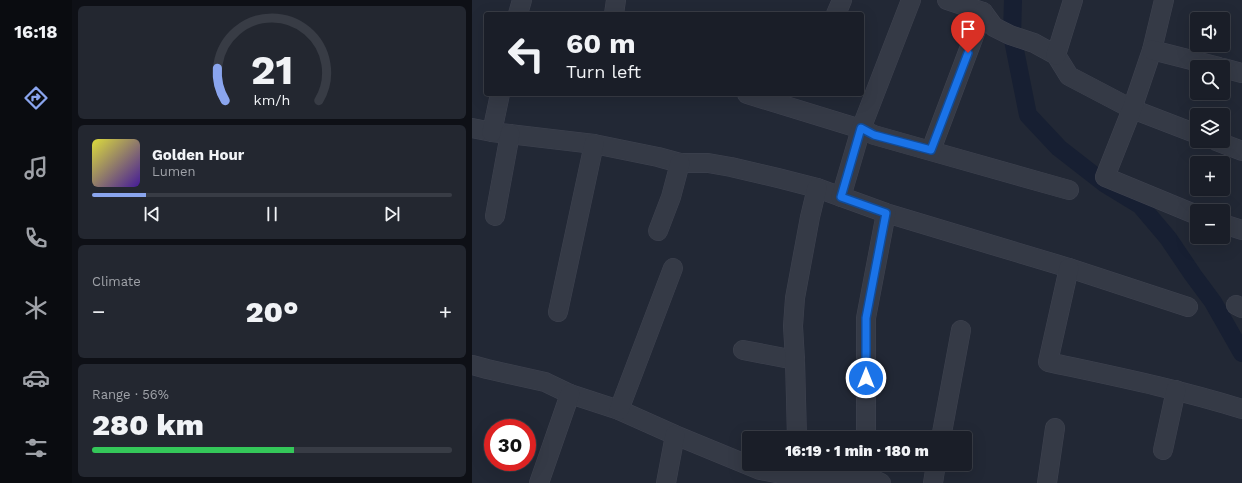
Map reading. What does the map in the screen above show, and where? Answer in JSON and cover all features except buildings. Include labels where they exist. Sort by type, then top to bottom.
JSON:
[{"type":"street","points":[[519,12],[522,0]]},
{"type":"street","points":[[614,12],[616,0]]},
{"type":"street","points":[[837,12],[842,0]]},
{"type":"street","points":[[841,197],[861,128],[911,0]]},
{"type":"street","points":[[947,0],[983,12],[994,27],[1010,35],[1034,43],[1056,55],[1069,76],[1132,110],[1190,131]]},
{"type":"street","points":[[1056,55],[1073,0]]},
{"type":"street","points":[[1164,0],[1152,50],[1132,110],[1105,176],[1190,212]]},
{"type":"street","points":[[931,150],[983,12]]},
{"type":"street","points":[[1152,50],[1191,60]]},
{"type":"street","points":[[1230,70],[1242,73]]},
{"type":"street","points":[[492,132],[500,96]]},
{"type":"street","points":[[760,96],[799,102],[874,135],[1069,190]]},
{"type":"street","points":[[472,128],[492,132],[594,144],[680,163],[731,167],[778,178],[817,188],[886,213],[1069,268],[1188,307]]},
{"type":"street","points":[[495,216],[510,134]]},
{"type":"street","points":[[558,312],[594,144]]},
{"type":"street","points":[[1230,146],[1242,150]]},
{"type":"street","points":[[658,231],[671,197],[680,163]]},
{"type":"street","points":[[797,431],[796,360],[793,326],[795,298],[817,188]]},
{"type":"street","points":[[866,431],[866,318],[886,213]]},
{"type":"street","points":[[1230,226],[1242,230]]},
{"type":"street","points":[[619,410],[673,268]]},
{"type":"street","points":[[1069,268],[1048,362],[1176,390],[1242,409]]},
{"type":"street","points":[[942,431],[961,330]]},
{"type":"street","points":[[743,350],[796,360]]},
{"type":"street","points":[[472,364],[487,369],[545,382],[570,394],[619,410],[675,436],[760,470],[798,475],[870,477]]},
{"type":"street","points":[[1163,450],[1176,390]]},
{"type":"street","points":[[540,483],[570,394]]},
{"type":"street","points":[[1047,483],[1055,428]]},
{"type":"street","points":[[666,483],[675,436]]},
{"type":"street","points":[[933,483],[935,471]]},
{"type":"waterway","points":[[1013,0],[1012,35],[1028,115],[1059,148],[1104,183],[1140,205],[1168,238],[1213,302],[1242,353]]},
{"type":"route","points":[[866,378],[866,318],[886,213],[841,197],[861,128],[874,135],[931,150],[968,53]]}]
